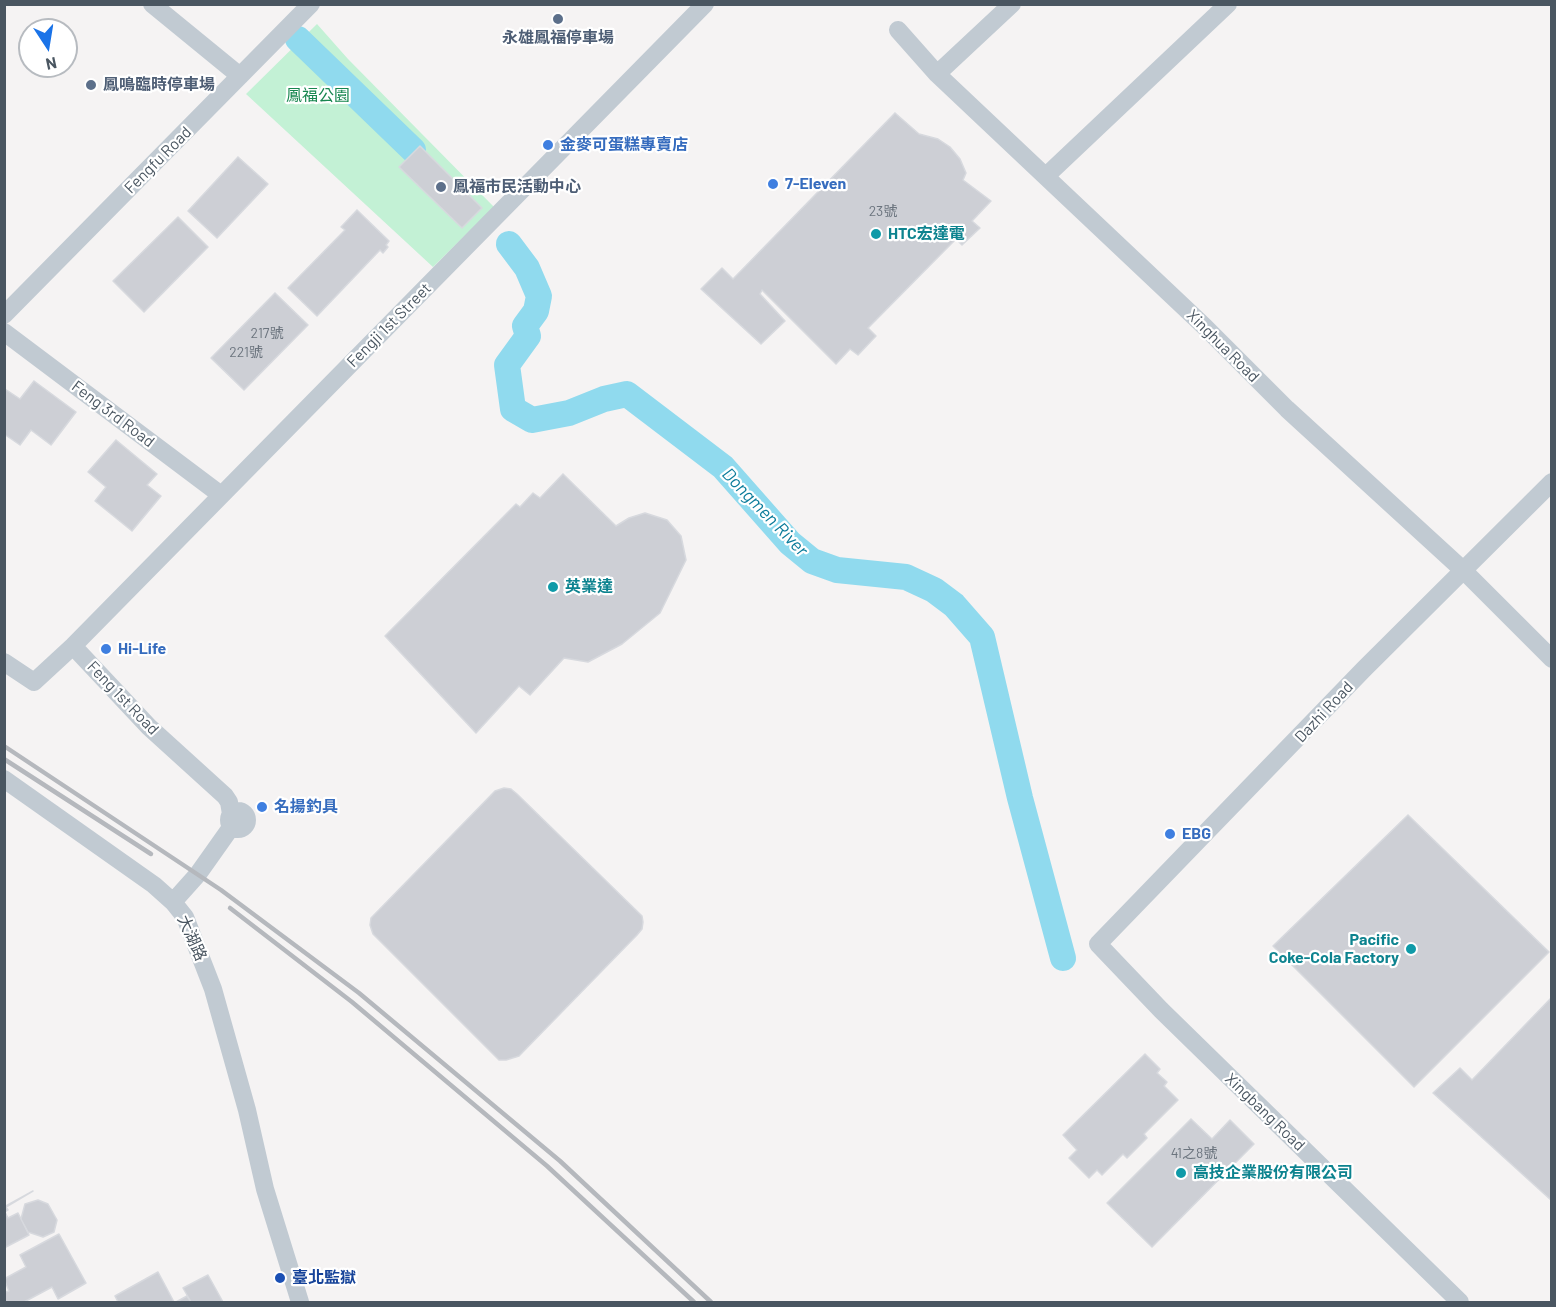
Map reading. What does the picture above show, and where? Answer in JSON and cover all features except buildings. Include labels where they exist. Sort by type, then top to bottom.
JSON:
[{"type":"street","points":[[152,4],[240,76]]},
{"type":"street","name":"Fengfu Road","points":[[4,315],[311,4]]},
{"type":"street","name":"Fengji 1st Street","points":[[73,646],[705,4]]},
{"type":"street","points":[[937,74],[1012,4]]},
{"type":"street","points":[[1046,176],[1228,4]]},
{"type":"street","name":"Xinghua Road","points":[[898,30],[937,74],[1205,327],[1287,410],[1464,571],[1551,659]]},
{"type":"street","name":"Feng 3rd Road","points":[[4,332],[221,495]]},
{"type":"street","name":"Dazhi Road","points":[[1098,944],[1364,669],[1551,482]]},
{"type":"street","points":[[4,662],[34,682],[73,646]]},
{"type":"street","name":"Feng 1st Road","points":[[73,646],[149,727],[225,796],[232,820],[198,874],[172,902]]},
{"type":"street","name":"大湖路","points":[[4,779],[144,878],[172,902],[185,917],[213,989],[247,1110],[262,1177],[300,1302]]},
{"type":"street","name":"Xingbang Road","points":[[1098,944],[1170,1018],[1460,1302]]},
{"type":"green space","name":"鳳福公園","points":[[317,24],[348,59],[494,207],[433,267],[246,94]]},
{"type":"waterway","name":"Dongmen River","points":[[298,39],[413,150]]},
{"type":"waterway","name":"Dongmen River","points":[[509,244],[527,268],[539,296],[536,311],[525,326],[528,336],[507,365],[513,409],[532,420],[569,413],[604,399],[627,394],[723,467],[790,543],[812,561],[837,570],[906,577],[934,590],[954,605],[982,637],[1020,798],[1063,958]]},
{"type":"railway","points":[[4,746],[221,890],[359,993],[560,1161],[711,1302]]},
{"type":"railway","points":[[4,759],[151,854]]},
{"type":"railway","points":[[230,908],[352,1002],[547,1166],[694,1302]]},
{"type":"place","name":"永雄鳳福停車場","points":[[558,19]]},
{"type":"place","name":"鳳鳴臨時停車場","points":[[91,85]]},
{"type":"place","name":"金麥可蛋糕專賣店","points":[[548,145]]},
{"type":"place","name":"7-Eleven","points":[[773,184]]},
{"type":"place","name":"鳳福市民活動中心","points":[[441,187]]},
{"type":"place","name":"HTC宏達電","points":[[876,234]]},
{"type":"place","name":"英業達","points":[[553,587]]},
{"type":"place","name":"Hi-Life","points":[[106,649]]},
{"type":"place","name":"名揚釣具","points":[[262,807]]},
{"type":"place","name":"EBG","points":[[1170,834]]},
{"type":"place","name":"Pacific Coke-Cola Factory","points":[[1411,949]]},
{"type":"place","name":"高技企業股份有限公司","points":[[1181,1173]]},
{"type":"place","name":"臺北監獄","points":[[280,1278]]}]
